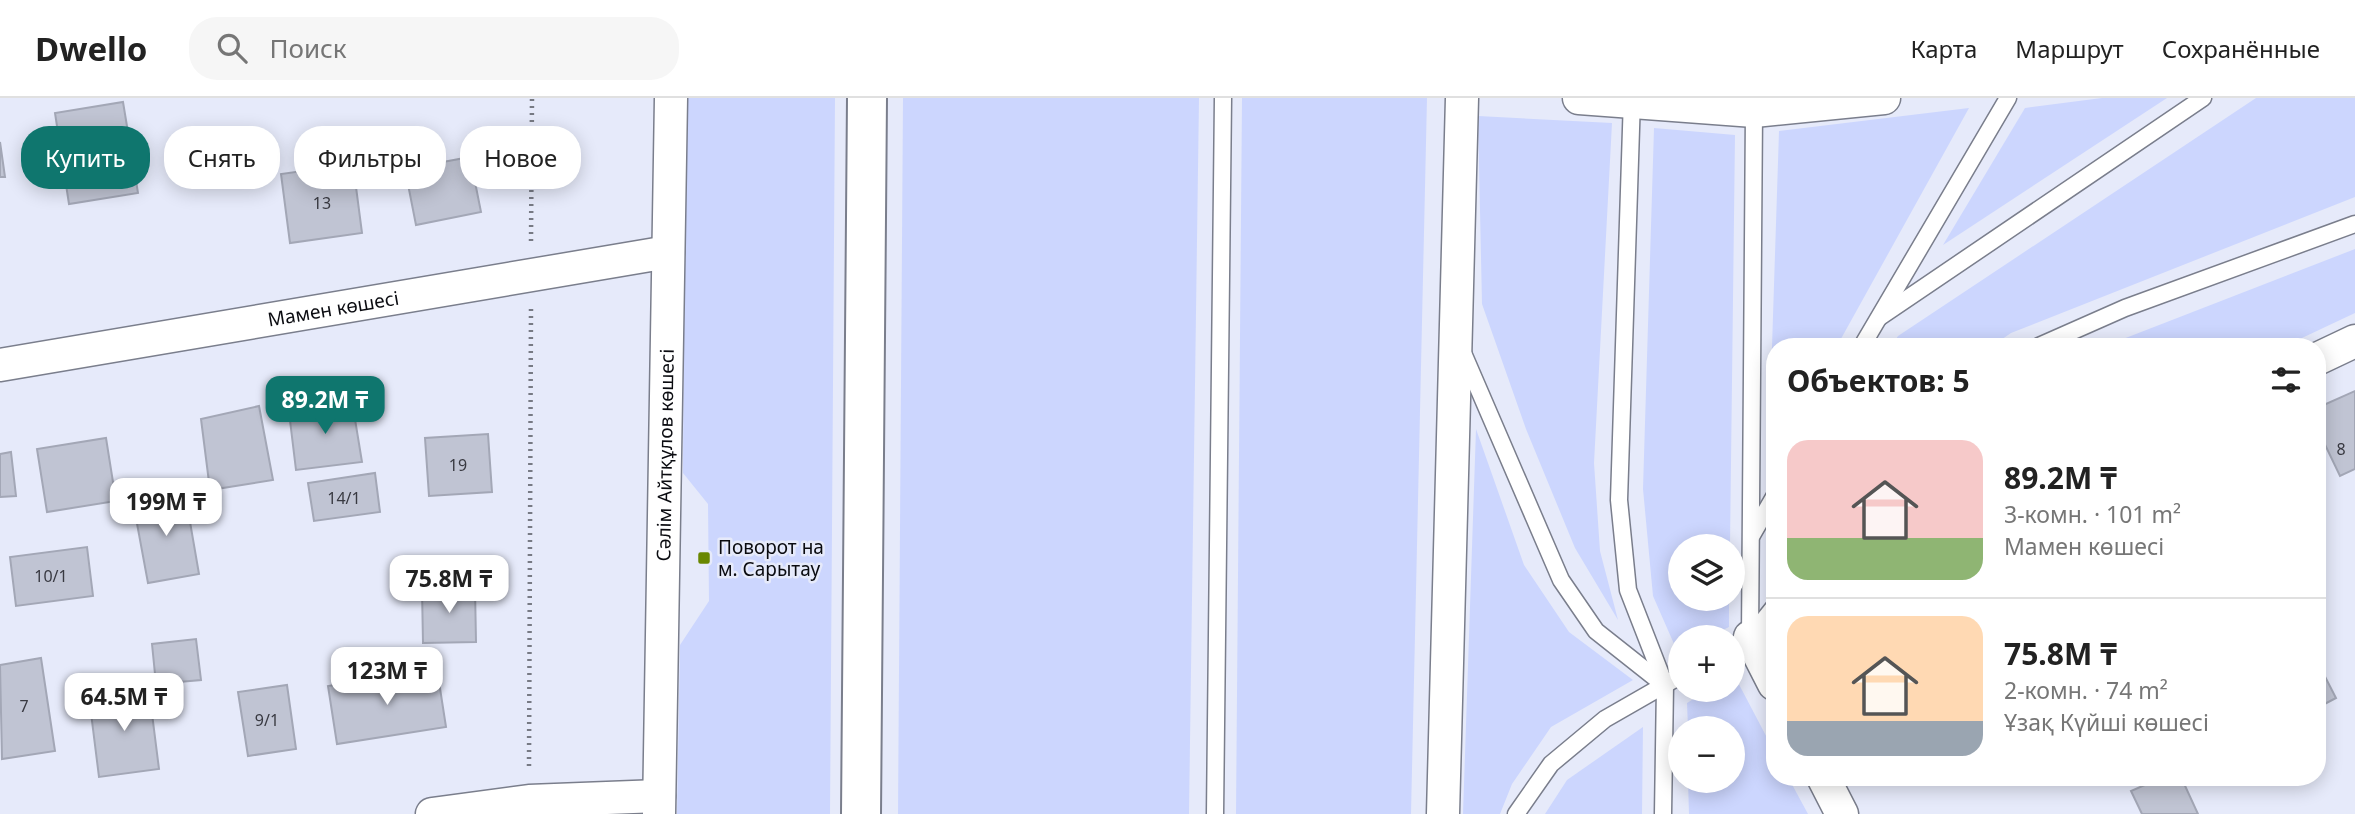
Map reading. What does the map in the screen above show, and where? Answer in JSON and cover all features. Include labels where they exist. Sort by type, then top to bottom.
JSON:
[{"type":"highway","points":[[860,814],[867,98]]},
{"type":"street","name":"Сәлім Айтқұлов көшесі","points":[[659,805],[671,98]]},
{"type":"street","points":[[1443,814],[1462,98]]},
{"type":"street","points":[[1579,98],[1754,111],[1884,98]]},
{"type":"street","name":"Мамен көшесі","points":[[0,365],[668,252]]},
{"type":"street","points":[[2326,355],[2355,341]]},
{"type":"street","points":[[1752,636],[1766,667]]},
{"type":"street","points":[[1828,786],[1842,814]]},
{"type":"street","points":[[432,814],[529,801],[659,805]]},
{"type":"lane","points":[[1216,814],[1223,98]]},
{"type":"lane","points":[[1867,338],[2008,98]]},
{"type":"lane","points":[[1880,317],[2203,98]]},
{"type":"lane","points":[[1632,100],[1619,500],[1628,590],[1665,685],[1663,814]]},
{"type":"lane","points":[[1752,636],[1754,111]]},
{"type":"lane","points":[[2057,338],[2125,308],[2355,224]]},
{"type":"lane","points":[[1456,336],[1561,580],[1596,631],[1665,685]]},
{"type":"lane","points":[[1751,537],[1766,510]]},
{"type":"lane","points":[[1752,636],[1766,618]]},
{"type":"lane","points":[[1516,814],[1550,764],[1605,719],[1668,683]]},
{"type":"path","points":[[529,801],[532,98]]},
{"type":"shaded area","points":[[685,98],[835,98],[830,814],[677,814],[680,645],[709,601],[708,504],[683,473]]},
{"type":"shaded area","points":[[903,98],[1199,98],[1189,814],[898,814]]},
{"type":"shaded area","points":[[1242,98],[1427,98],[1411,814],[1236,814]]},
{"type":"shaded area","points":[[2102,98],[2167,98],[1943,245],[2025,108]]},
{"type":"shaded area","points":[[2256,98],[2355,98],[2355,197],[2004,338],[1897,338]]},
{"type":"shaded area","points":[[1969,108],[1841,338],[1772,338],[1779,131]]},
{"type":"shaded area","points":[[1478,116],[1612,123],[1594,463],[1600,551],[1618,620],[1575,548],[1526,429],[1482,304]]},
{"type":"shaded area","points":[[1654,128],[1735,135],[1730,534],[1668,534],[1668,611],[1729,611],[1729,625],[1668,625],[1668,630],[1653,596],[1643,489]]},
{"type":"shaded area","points":[[2355,249],[2355,313],[2302,338],[2126,338]]},
{"type":"shaded area","points":[[1476,429],[1524,565],[1569,632],[1633,680],[1551,727],[1512,784],[1500,814],[1463,814]]},
{"type":"shaded area","points":[[1745,696],[1766,736],[1766,786],[1793,786],[1808,814],[1689,814],[1688,793],[1745,793],[1745,716],[1688,716],[1687,703],[1745,702]]},
{"type":"shaded area","points":[[1643,727],[1642,814],[1545,814],[1567,780]]},
{"type":"building","points":[[123,102],[127,126],[57,126],[55,113]]},
{"type":"building","points":[[0,142],[5,177],[0,177]]},
{"type":"building","points":[[460,159],[460,189],[476,189],[481,212],[416,225],[409,189],[446,189],[446,161]]},
{"type":"building","points":[[294,172],[294,189],[356,189],[362,233],[290,243],[281,174]]},
{"type":"building","points":[[67,189],[137,189],[138,193],[69,204]]},
{"type":"building","points":[[2355,391],[2355,469],[2340,476],[2326,447],[2326,404]]},
{"type":"building","points":[[352,401],[362,462],[296,470],[289,412]]},
{"type":"building","points":[[259,406],[273,480],[210,490],[201,419]]},
{"type":"building","points":[[488,434],[492,492],[429,496],[425,438]]},
{"type":"building","points":[[106,438],[116,501],[47,512],[37,449]]},
{"type":"building","points":[[11,452],[16,496],[0,497],[0,454]]},
{"type":"building","points":[[375,473],[380,512],[314,521],[308,483]]},
{"type":"building","points":[[185,493],[199,574],[148,583],[133,502]]},
{"type":"building","points":[[87,547],[93,596],[16,606],[10,557]]},
{"type":"building","points":[[475,588],[476,642],[423,643],[422,589]]},
{"type":"building","points":[[196,639],[201,680],[156,684],[152,644]]},
{"type":"building","points":[[41,658],[55,751],[2,759],[0,665]]},
{"type":"building","points":[[437,669],[446,727],[337,744],[328,686]]},
{"type":"building","points":[[2326,679],[2336,698],[2326,703]]},
{"type":"building","points":[[287,685],[296,749],[248,756],[238,692]]},
{"type":"building","points":[[149,690],[159,769],[99,777],[89,697]]},
{"type":"building","points":[[2142,786],[2185,786],[2198,814],[2142,814],[2131,791]]},
{"type":"place","name":"Поворот на м. Сарытау","points":[[704,558]]}]
